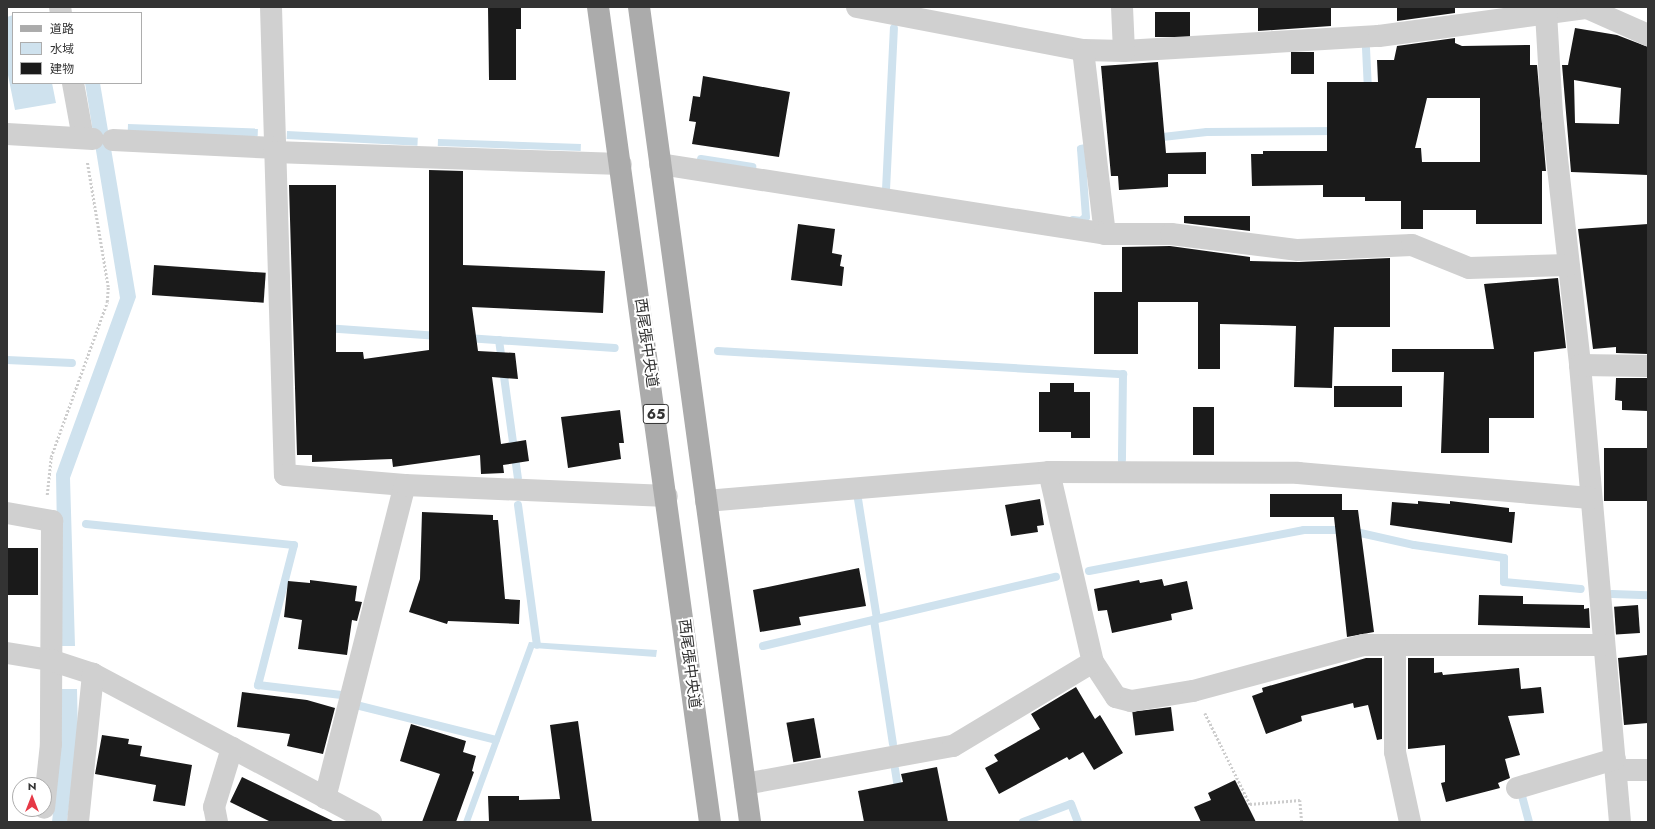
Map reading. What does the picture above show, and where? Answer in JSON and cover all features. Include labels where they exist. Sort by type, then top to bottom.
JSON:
[{"type":"main road","name":"西尾張中央道","points":[[598,7],[667,496],[710,822]]},
{"type":"main road","name":"65","points":[[639,7],[750,822]]},
{"type":"street","points":[[271,7],[274,150],[285,475],[404,485],[667,496]]},
{"type":"street","points":[[857,7],[1083,50],[1124,52],[1379,36],[1547,10],[1587,8],[1648,35]]},
{"type":"street","points":[[1122,7],[1124,52]]},
{"type":"street","points":[[1547,10],[1552,114],[1580,365],[1590,498],[1616,764],[1620,822]]},
{"type":"street","points":[[1083,50],[1105,234]]},
{"type":"street","points":[[73,84],[96,139]]},
{"type":"street","points":[[7,134],[274,150],[621,164]]},
{"type":"street","points":[[660,164],[1105,234],[1171,234],[1298,250],[1412,245],[1469,268],[1568,265]]},
{"type":"street","points":[[1580,365],[1648,366]]},
{"type":"street","points":[[706,501],[1050,472],[1298,473],[1590,498]]},
{"type":"street","points":[[1050,472],[1093,662],[1116,697],[1131,701],[1193,691],[1364,645],[1604,645]]},
{"type":"street","points":[[325,798],[404,485]]},
{"type":"street","points":[[7,513],[52,521],[50,660],[51,744],[47,777]]},
{"type":"street","points":[[1395,645],[1395,752],[1410,822]]},
{"type":"street","points":[[7,653],[50,660],[93,674],[370,822]]},
{"type":"street","points":[[745,784],[953,746],[1093,662]]},
{"type":"street","points":[[78,822],[93,674]]},
{"type":"street","points":[[217,822],[214,807],[232,748]]},
{"type":"street","points":[[1517,788],[1616,764],[1648,770]]},
{"type":"path","points":[[46,520],[51,457],[107,302],[108,287],[96,139]]},
{"type":"path","points":[[1193,691],[1250,804],[1300,800],[1302,822]]},
{"type":"water","points":[[12,15],[12,84],[52,84],[56,103],[15,110],[7,70],[7,17]]},
{"type":"water","points":[[85,84],[100,84],[136,297],[70,478],[75,646],[59,646],[56,474],[120,298]]},
{"type":"water","points":[[128,124],[258,129],[258,137],[128,132]]},
{"type":"water","points":[[287,131],[418,138],[417,146],[287,139]]},
{"type":"water","points":[[438,139],[581,144],[581,151],[438,146]]},
{"type":"water","points":[[529,642],[657,650],[656,657],[534,648],[470,822],[463,822]]},
{"type":"water","points":[[59,689],[77,689],[78,737],[67,822],[52,822],[61,742]]},
{"type":"building","points":[[488,7],[521,7],[521,29],[516,29],[516,80],[489,80]]},
{"type":"building","points":[[1258,7],[1331,7],[1331,26],[1258,31]]},
{"type":"building","points":[[1397,7],[1455,7],[1455,13],[1397,21]]},
{"type":"building","points":[[1155,12],[1190,12],[1190,37],[1155,37]]},
{"type":"building","points":[[1575,28],[1617,35],[1648,47],[1648,175],[1571,172],[1562,65],[1568,65]],"holes":[[[1574,80],[1621,88],[1619,124],[1575,123]]]},
{"type":"building","points":[[1455,38],[1455,43],[1462,46],[1530,45],[1530,65],[1537,65],[1546,171],[1542,171],[1542,224],[1476,224],[1476,210],[1423,210],[1423,229],[1401,229],[1401,201],[1365,201],[1365,197],[1323,197],[1323,185],[1252,186],[1251,154],[1263,154],[1263,151],[1327,151],[1327,82],[1378,82],[1377,60],[1394,60],[1397,46]],"holes":[[[1427,98],[1480,98],[1480,162],[1422,162],[1421,148],[1415,148]]]},
{"type":"building","points":[[1291,52],[1314,52],[1314,74],[1291,74]]},
{"type":"building","points":[[1158,62],[1166,153],[1206,152],[1206,174],[1168,174],[1168,187],[1119,190],[1118,176],[1111,176],[1101,66]]},
{"type":"building","points":[[703,76],[790,92],[779,157],[692,144],[696,122],[689,121],[693,96],[700,97]]},
{"type":"building","points":[[429,170],[463,171],[463,265],[605,271],[603,313],[472,307],[478,351],[515,353],[518,379],[492,377],[501,444],[526,440],[529,461],[503,465],[504,473],[481,474],[480,455],[393,467],[392,459],[312,462],[312,455],[297,455],[289,185],[336,185],[336,352],[363,352],[364,359],[429,350]]},
{"type":"building","points":[[1184,216],[1250,216],[1250,231],[1184,223]]},
{"type":"building","points":[[798,224],[835,229],[832,253],[842,255],[840,266],[844,267],[842,286],[791,280]]},
{"type":"building","points":[[1648,224],[1648,354],[1616,353],[1616,347],[1593,349],[1578,229]]},
{"type":"building","points":[[1170,246],[1250,257],[1250,261],[1299,262],[1390,258],[1390,327],[1334,327],[1332,388],[1294,387],[1296,326],[1220,324],[1220,369],[1198,369],[1198,302],[1138,302],[1138,354],[1094,354],[1094,292],[1122,292],[1122,247]]},
{"type":"building","points":[[154,265],[266,273],[264,303],[152,295]]},
{"type":"building","points":[[1558,278],[1566,348],[1534,352],[1534,418],[1489,418],[1489,453],[1441,453],[1444,372],[1392,372],[1392,349],[1494,349],[1484,284]]},
{"type":"building","points":[[1616,378],[1648,378],[1648,411],[1622,410],[1622,401],[1615,400]]},
{"type":"building","points":[[1050,383],[1074,383],[1074,392],[1090,392],[1090,438],[1071,438],[1071,432],[1039,432],[1039,392],[1050,392]]},
{"type":"building","points":[[1334,386],[1402,386],[1402,407],[1334,407]]},
{"type":"building","points":[[1193,407],[1214,407],[1214,455],[1193,455]]},
{"type":"building","points":[[620,410],[624,443],[619,443],[621,459],[568,468],[561,417]]},
{"type":"building","points":[[1604,448],[1648,448],[1648,501],[1604,501]]},
{"type":"building","points":[[1270,494],[1342,494],[1342,510],[1358,510],[1374,632],[1347,637],[1334,517],[1270,517]]},
{"type":"building","points":[[1040,499],[1044,525],[1037,526],[1038,532],[1011,536],[1005,505]]},
{"type":"building","points":[[1418,501],[1450,504],[1450,501],[1509,508],[1509,512],[1515,512],[1512,543],[1390,525],[1392,502],[1418,504]]},
{"type":"building","points":[[422,512],[493,515],[493,520],[498,520],[505,599],[520,600],[519,624],[448,621],[447,624],[409,612],[420,579]]},
{"type":"building","points":[[7,548],[38,548],[38,595],[7,595]]},
{"type":"building","points":[[859,568],[866,606],[799,617],[801,625],[760,632],[753,590]]},
{"type":"building","points":[[1162,579],[1164,586],[1187,581],[1193,609],[1171,614],[1172,620],[1112,633],[1107,610],[1098,611],[1094,589],[1139,580],[1140,583]]},
{"type":"building","points":[[310,580],[357,586],[355,601],[362,602],[357,621],[352,620],[347,655],[298,649],[302,620],[284,617],[288,581],[310,583]]},
{"type":"building","points":[[1479,595],[1523,596],[1523,604],[1584,605],[1584,609],[1589,608],[1590,628],[1478,625]]},
{"type":"building","points":[[1638,605],[1640,633],[1616,635],[1614,607]]},
{"type":"building","points":[[1647,655],[1648,723],[1624,725],[1618,658]]},
{"type":"building","points":[[1366,658],[1382,658],[1382,739],[1377,740],[1368,705],[1354,708],[1353,703],[1301,716],[1302,721],[1266,734],[1252,696],[1263,692],[1262,688]]},
{"type":"building","points":[[1408,658],[1434,658],[1434,673],[1442,672],[1443,675],[1519,668],[1521,689],[1541,687],[1544,713],[1508,716],[1520,755],[1505,759],[1510,778],[1498,783],[1500,788],[1446,802],[1441,783],[1445,782],[1445,745],[1408,749]]},
{"type":"building","points":[[1076,687],[1095,719],[1100,715],[1123,753],[1094,770],[1083,752],[1069,760],[1067,757],[999,794],[985,768],[998,761],[994,755],[1040,729],[1031,714]]},
{"type":"building","points":[[242,692],[307,700],[335,708],[323,754],[287,746],[290,734],[237,727]]},
{"type":"building","points":[[1171,707],[1174,731],[1135,736],[1132,712]]},
{"type":"building","points":[[814,718],[821,757],[793,762],[786,723]]},
{"type":"building","points":[[578,721],[592,822],[489,822],[488,796],[519,796],[519,800],[560,799],[550,725]]},
{"type":"building","points":[[411,724],[466,741],[463,752],[476,756],[472,771],[474,772],[456,822],[422,822],[440,774],[400,761]]},
{"type":"building","points":[[102,735],[129,739],[128,744],[142,746],[140,756],[192,765],[185,806],[153,801],[156,785],[95,774]]},
{"type":"building","points":[[937,767],[948,822],[864,822],[858,791],[903,782],[901,774]]},
{"type":"building","points":[[242,777],[335,822],[271,822],[230,802]]},
{"type":"building","points":[[1235,780],[1256,822],[1201,822],[1194,807],[1211,800],[1208,793]]},
{"type":"waterway","points":[[886,190],[894,28]]},
{"type":"waterway","points":[[1366,48],[1368,91]]},
{"type":"waterway","points":[[1154,138],[1207,132],[1338,131]]},
{"type":"waterway","points":[[1073,220],[1081,221],[1086,217],[1081,149],[1085,148]]},
{"type":"waterway","points":[[701,159],[752,167]]},
{"type":"waterway","points":[[325,328],[439,336]]},
{"type":"waterway","points":[[467,338],[615,348]]},
{"type":"waterway","points":[[499,340],[518,478]]},
{"type":"waterway","points":[[718,351],[1123,374],[1122,460]]},
{"type":"waterway","points":[[7,360],[72,363]]},
{"type":"waterway","points":[[858,499],[877,619]]},
{"type":"waterway","points":[[518,505],[537,645]]},
{"type":"waterway","points":[[86,524],[294,545],[258,685],[341,695]]},
{"type":"waterway","points":[[1089,571],[1304,530],[1347,530],[1414,545],[1504,558],[1504,582],[1581,589]]},
{"type":"waterway","points":[[763,646],[1056,577]]},
{"type":"waterway","points":[[1612,594],[1648,595]]},
{"type":"waterway","points":[[874,620],[893,744]]},
{"type":"waterway","points":[[360,706],[496,740]]},
{"type":"waterway","points":[[895,769],[899,794]]},
{"type":"waterway","points":[[1522,796],[1529,822]]},
{"type":"waterway","points":[[1023,822],[1071,804],[1078,822]]}]
